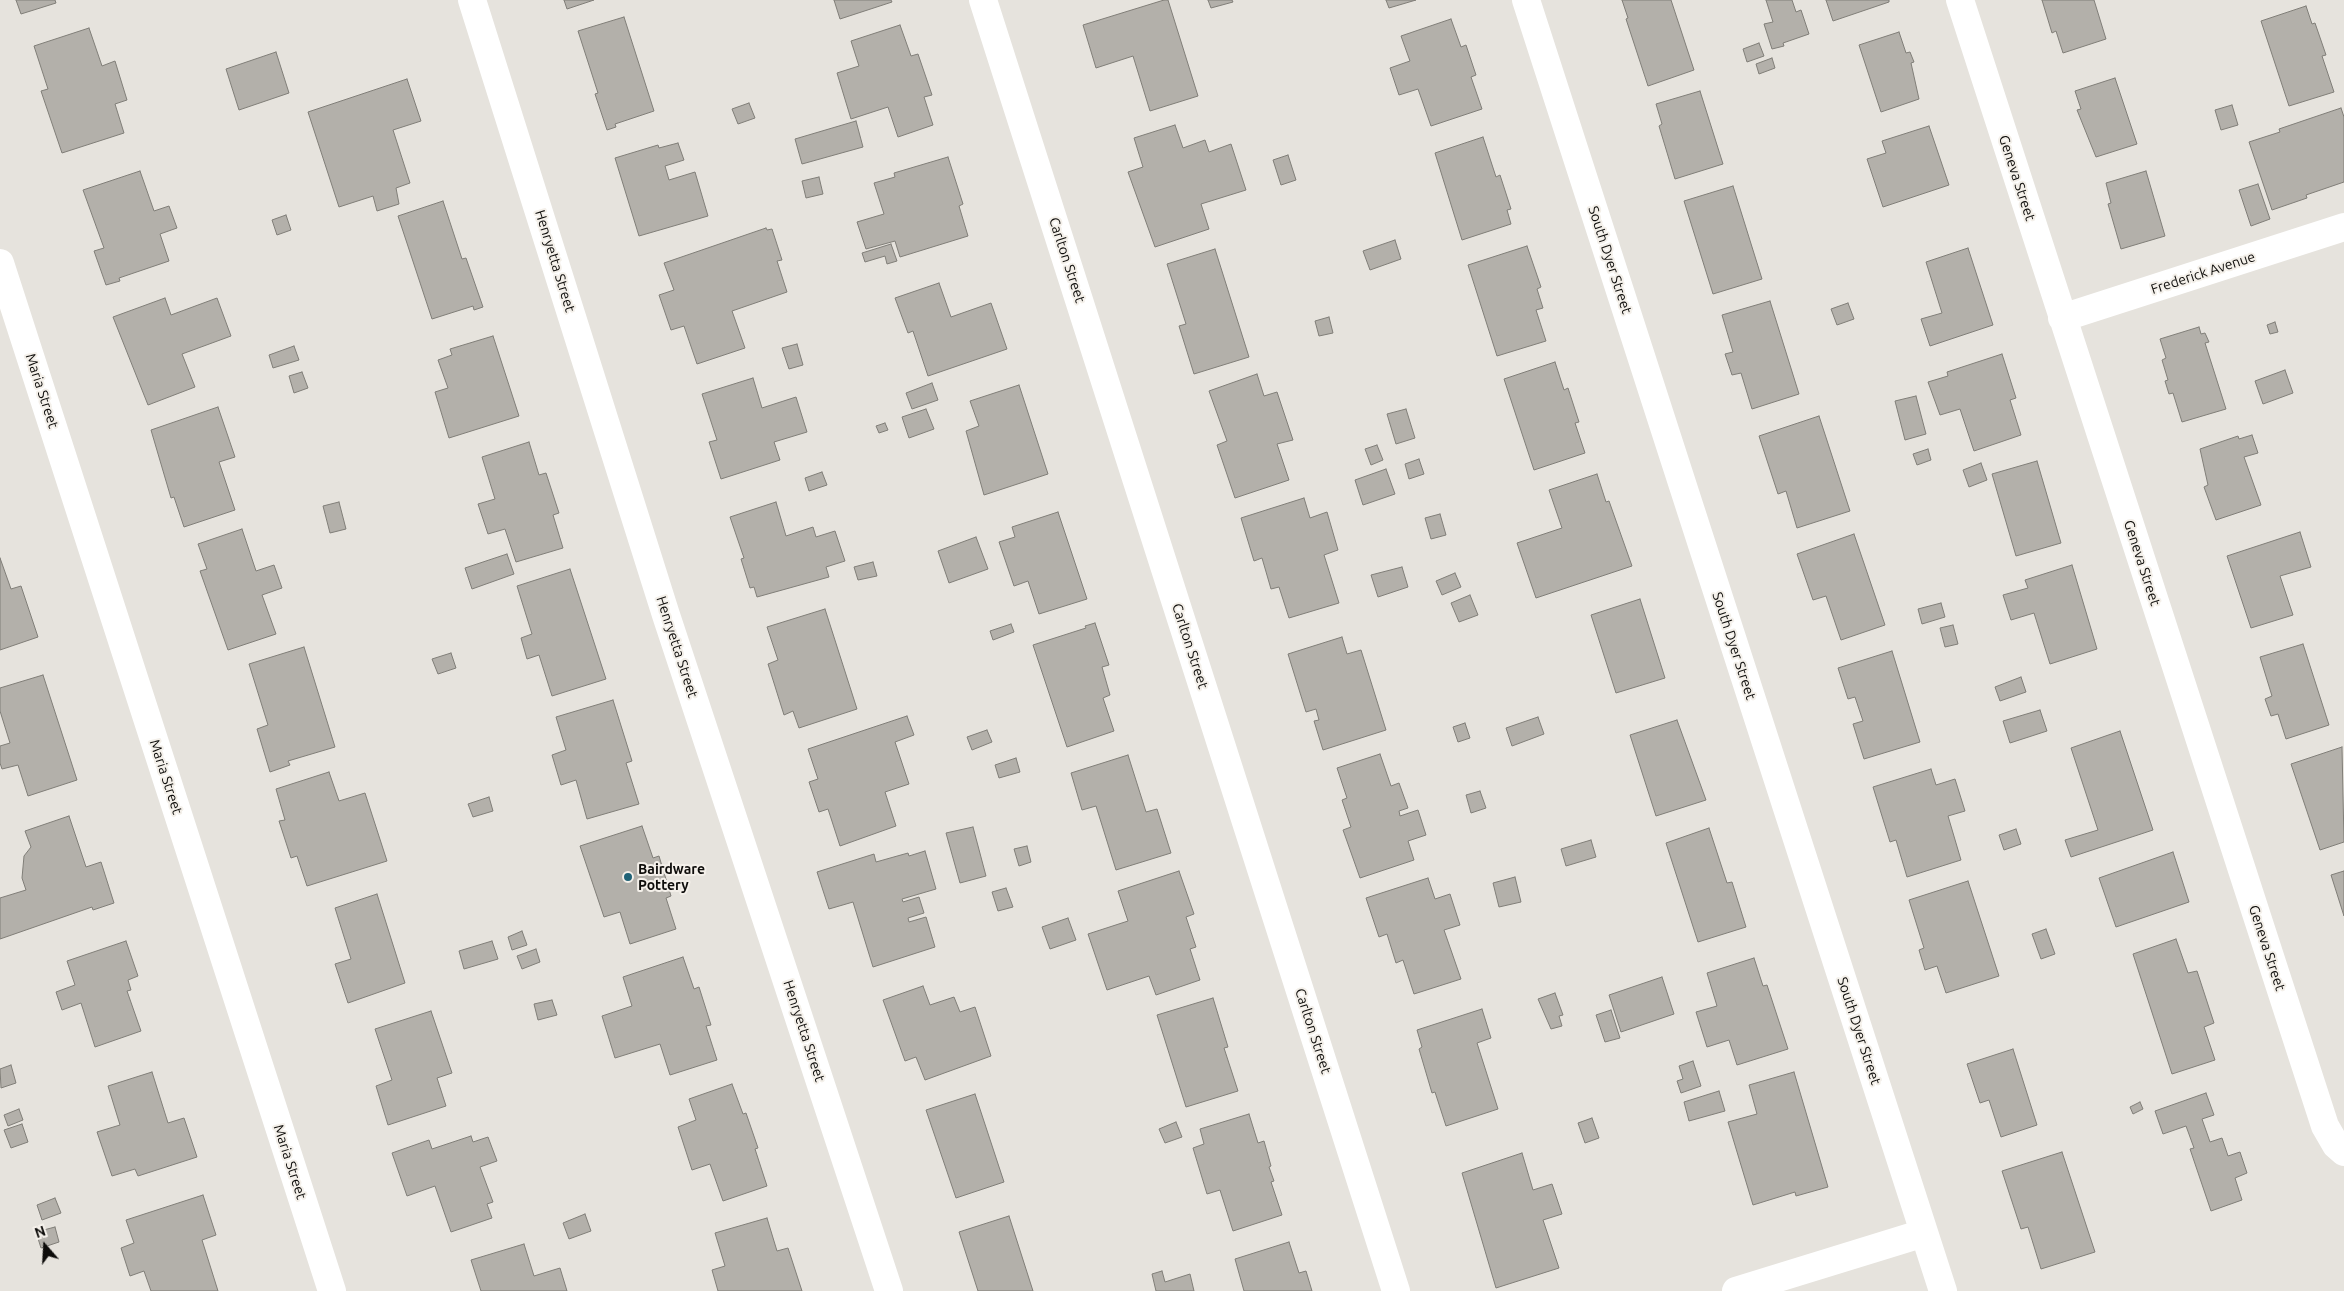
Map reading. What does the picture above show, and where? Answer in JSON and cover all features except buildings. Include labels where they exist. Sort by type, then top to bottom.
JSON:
[{"type":"street","name":"Henryetta Street","points":[[472,0],[666,615],[889,1291]]},
{"type":"street","name":"Carlton Street","points":[[984,0],[1396,1291]]},
{"type":"street","name":"South Dyer Street","points":[[1526,0],[1943,1291]]},
{"type":"street","name":"Geneva Street","points":[[1960,0],[2325,1126],[2336,1145],[2344,1152]]},
{"type":"street","name":"Frederick Avenue","points":[[2062,318],[2344,227]]},
{"type":"street","name":"Maria Street","points":[[0,263],[332,1291]]},
{"type":"street","points":[[1736,1291],[1924,1234]]},
{"type":"place","name":"Bairdware Pottery","points":[[628,877]]}]
